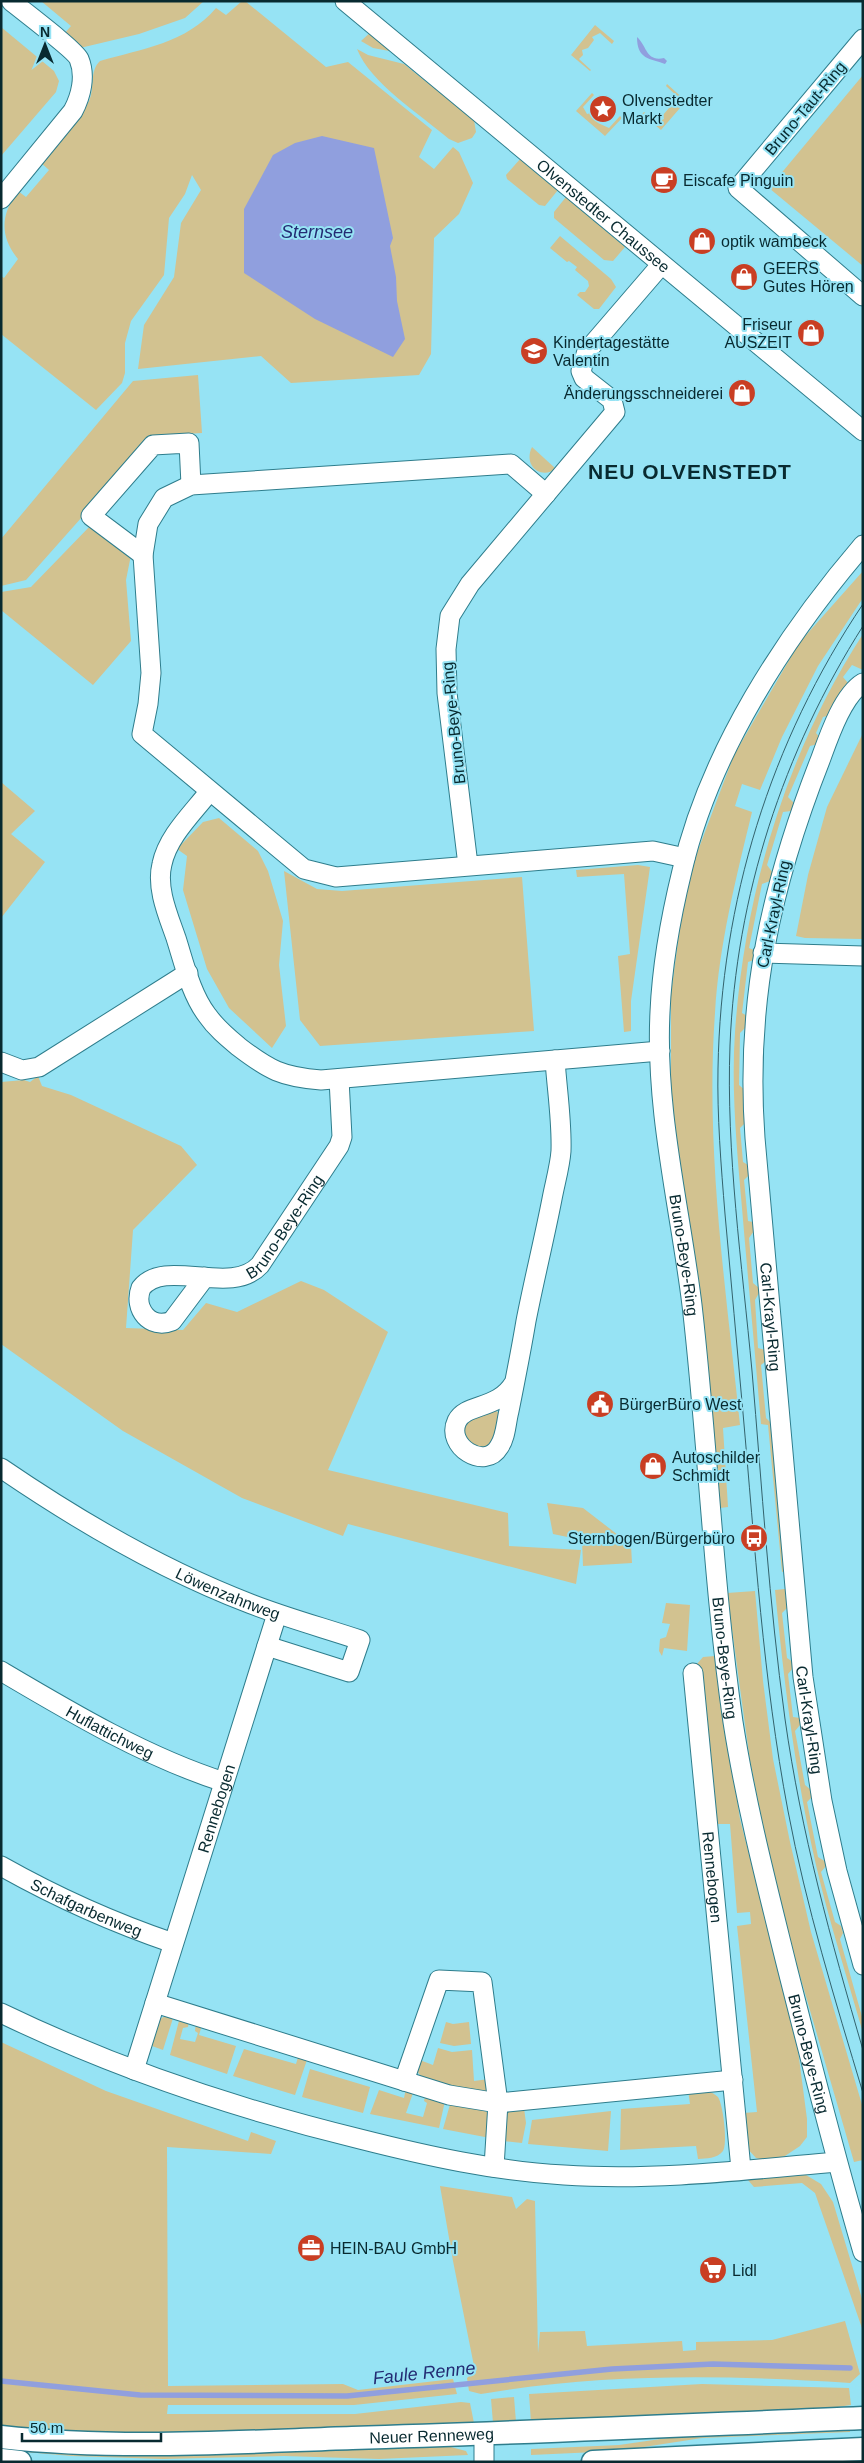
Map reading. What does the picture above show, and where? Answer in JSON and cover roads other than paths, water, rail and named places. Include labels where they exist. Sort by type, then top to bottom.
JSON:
[{"type":"main road","name":"Neuer Renneweg","points":[[1,2437],[88,2443],[165,2445],[863,2418]]},
{"type":"main road","points":[[593,2462],[863,2450]]},
{"type":"main road","points":[[1,2460],[20,2462]]},
{"type":"street","points":[[1,199],[73,112],[79,99],[83,81],[79,58],[11,1]]},
{"type":"street","name":"Olvenstedter Chaussee","points":[[346,1],[661,265],[863,431]]},
{"type":"street","name":"Bruno-Taut-Ring","points":[[863,39],[738,188],[863,296]]},
{"type":"street","name":"Bruno-Beye-Ring","points":[[468,865],[447,693],[446,649],[450,616],[470,584],[615,412],[612,400],[584,378],[581,371],[587,351],[661,265]]},
{"type":"street","points":[[143,555],[91,516],[153,445],[189,443],[191,485]]},
{"type":"street","points":[[546,494],[511,464],[191,485],[164,498],[148,524],[143,555],[151,673],[148,704],[142,734],[209,792],[304,868],[336,877],[652,851],[685,858]]},
{"type":"street","name":"Bruno-Beye-Ring","points":[[863,545],[804,620],[744,717],[702,808],[685,858],[664,966],[660,1011],[660,1051],[667,1146],[691,1301],[718,1586],[734,1723],[763,1871],[836,2162],[863,2252]]},
{"type":"street","name":"Carl-Krayl-Ring","points":[[863,683],[851,693],[840,714],[799,812],[778,885],[763,953],[753,1062],[754,1113],[803,1677],[822,1801],[837,1871],[863,1965]]},
{"type":"street","points":[[209,792],[166,847],[161,867],[161,886],[165,907],[188,973],[206,1014],[221,1032],[266,1068],[302,1079],[339,1080],[660,1051]]},
{"type":"street","points":[[763,953],[863,956]]},
{"type":"street","points":[[1,1062],[22,1070],[39,1068],[188,973]]},
{"type":"street","points":[[514,1383],[561,1152],[555,1060]]},
{"type":"street","name":"Bruno-Beye-Ring","points":[[205,1278],[243,1275],[253,1271],[260,1265],[339,1146],[342,1137],[339,1080]]},
{"type":"street","name":"Löwenzahnweg","points":[[1,1468],[79,1520],[192,1578],[277,1614],[360,1640],[349,1672],[267,1646]]},
{"type":"street","name":"Rennebogen","points":[[134,2070],[277,1614]]},
{"type":"street","name":"Huflattichweg","points":[[1,1671],[74,1714],[195,1772],[224,1782]]},
{"type":"street","name":"Rennebogen","points":[[693,1673],[741,2169]]},
{"type":"street","name":"Schafgarbenweg","points":[[1,1866],[37,1886],[145,1934],[173,1944]]},
{"type":"street","points":[[404,2081],[439,1980],[482,1982],[498,2103],[494,2167]]},
{"type":"street","points":[[155,2002],[449,2095],[498,2103],[733,2080]]},
{"type":"street","points":[[1,2013],[134,2070],[294,2123],[404,2150],[494,2167],[564,2175],[629,2178],[836,2162]]},
{"type":"street","points":[[484,2434],[484,2462]]},
{"type":"water","points":[[637,37],[650,55],[658,59],[664,58],[667,61],[665,64],[645,57],[639,50]]},
{"type":"water","name":"Sternsee","points":[[322,136],[374,148],[393,238],[390,246],[396,277],[397,301],[405,339],[393,357],[315,319],[244,273],[244,209],[273,155],[295,143]]},
{"type":"waterway","name":"Faule Renne","points":[[1,2381],[140,2395],[347,2396],[612,2369],[713,2364],[850,2368]]},
{"type":"tram line","points":[[863,604],[830,657],[802,711],[777,768],[757,826],[741,885],[729,945],[721,1006],[718,1068],[725,1214],[761,1612],[772,1712],[788,1811],[803,1882],[863,2093]]},
{"type":"tram line","points":[[863,626],[809,724],[787,775],[769,827],[754,880],[742,934],[734,989],[729,1086],[736,1208],[779,1676],[799,1803],[808,1845],[863,2050]]},
{"type":"place","name":"Olvenstedter Markt","points":[[603,109]]},
{"type":"place","name":"Eiscafe Pinguin","points":[[664,180]]},
{"type":"place","name":"optik wambeck","points":[[702,241]]},
{"type":"place","name":"GEERS Gutes Hören","points":[[744,277]]},
{"type":"place","name":"Friseur AUSZEIT","points":[[811,333]]},
{"type":"place","name":"Kindertagestätte Valentin","points":[[534,351]]},
{"type":"place","name":"Änderungsschneiderei","points":[[742,393]]},
{"type":"place","name":"BürgerBüro West","points":[[600,1404]]},
{"type":"place","name":"Autoschilder Schmidt","points":[[653,1466]]},
{"type":"place","name":"Sternbogen/Bürgerbüro","points":[[754,1538]]},
{"type":"place","name":"HEIN-BAU GmbH","points":[[311,2248]]},
{"type":"place","name":"Lidl","points":[[713,2270]]},
{"type":"district","name":"NEU OLVENSTEDT","points":[[690,472]]}]
